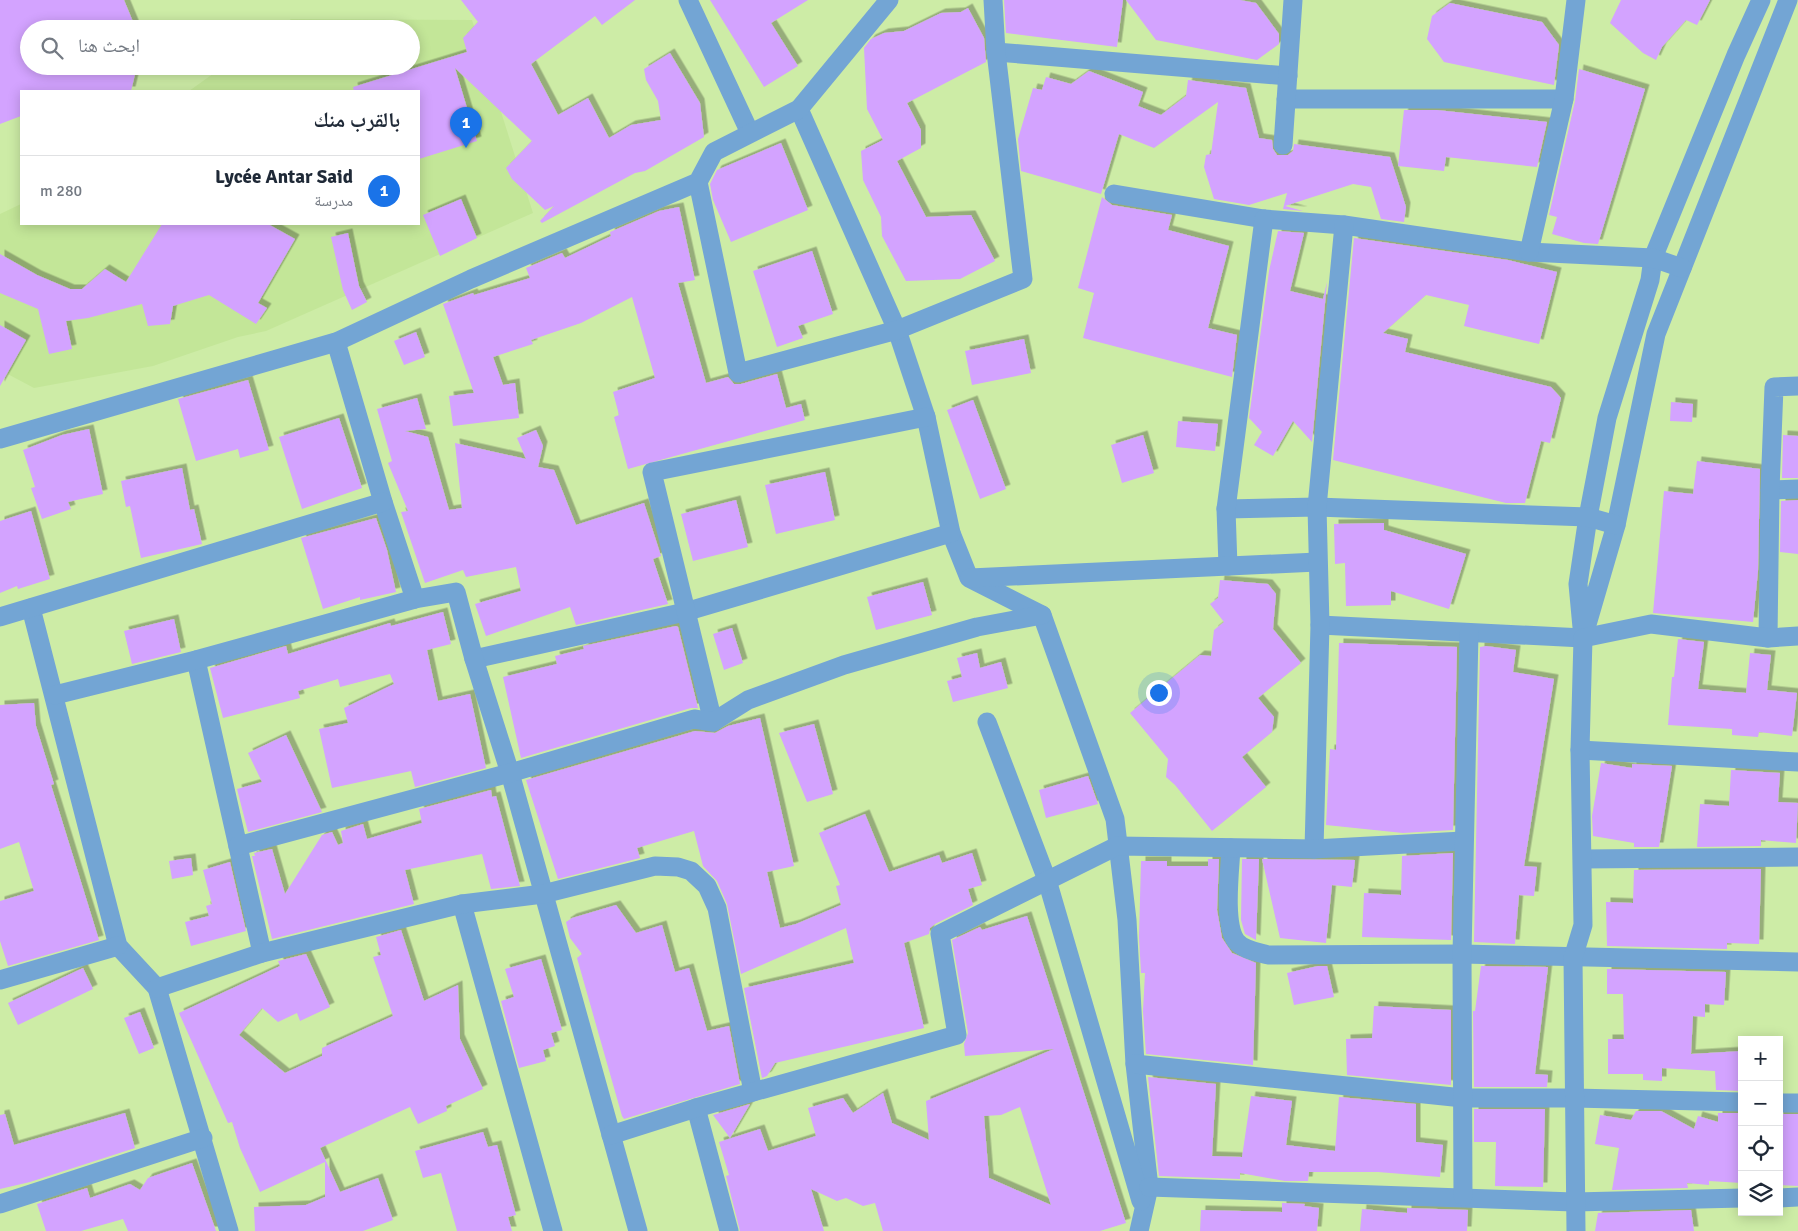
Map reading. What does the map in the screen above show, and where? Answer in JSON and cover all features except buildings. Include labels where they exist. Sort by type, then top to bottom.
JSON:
[{"type":"street","points":[[688,0],[750,133]]},
{"type":"street","points":[[0,439],[336,342],[471,279],[698,182],[714,152],[799,109],[889,0]]},
{"type":"street","points":[[698,182],[738,373],[897,330],[1023,279],[996,52],[993,0]]},
{"type":"street","points":[[1283,145],[1293,0]]},
{"type":"street","points":[[1529,252],[1564,99],[1576,0]]},
{"type":"street","points":[[1576,1231],[1574,1202],[1573,958],[1583,925],[1580,750],[1583,638],[1578,584],[1588,517],[1607,418],[1650,280],[1653,258],[1736,54],[1761,0]]},
{"type":"street","points":[[1583,638],[1616,525],[1656,334],[1788,0]]},
{"type":"street","points":[[996,52],[1288,76]]},
{"type":"street","points":[[1286,99],[1564,99]]},
{"type":"street","points":[[799,109],[897,330],[926,417],[951,533],[969,578],[1042,615],[1115,819],[1127,920],[1134,1064],[1149,1187],[1139,1231]]},
{"type":"street","points":[[1114,194],[1264,219],[1344,225],[1529,252],[1653,258],[1682,268]]},
{"type":"street","points":[[1228,566],[1226,509],[1264,219]]},
{"type":"street","points":[[1314,849],[1320,625],[1317,508],[1344,225]]},
{"type":"street","points":[[336,342],[383,502],[415,599]]},
{"type":"street","points":[[1768,638],[1770,490],[1774,387],[1798,386]]},
{"type":"street","points":[[713,722],[652,472],[926,417]]},
{"type":"street","points":[[1770,490],[1798,489]]},
{"type":"street","points":[[0,617],[383,502]]},
{"type":"street","points":[[1226,509],[1317,508],[1588,517],[1616,525]]},
{"type":"street","points":[[474,659],[685,612],[951,533]]},
{"type":"street","points":[[969,578],[1317,562]]},
{"type":"street","points":[[55,695],[196,660],[415,599],[456,592],[474,659],[510,773],[638,1231]]},
{"type":"street","points":[[31,608],[55,695],[118,946],[157,988],[203,1138],[228,1231]]},
{"type":"street","points":[[238,846],[510,773],[694,719],[713,722],[748,700],[844,665],[977,627],[1042,615]]},
{"type":"street","points":[[1320,625],[1583,638],[1651,624],[1768,638],[1798,636]]},
{"type":"street","points":[[1463,1196],[1463,841],[1470,633]]},
{"type":"street","points":[[196,660],[262,953]]},
{"type":"street","points":[[987,722],[1048,880],[1144,1209]]},
{"type":"street","points":[[1580,750],[1798,762]]},
{"type":"street","points":[[611,1136],[696,1108],[956,1035],[940,934],[1117,846],[1314,849],[1463,841]]},
{"type":"street","points":[[1231,848],[1230,920],[1236,941],[1248,950],[1268,955],[1462,954],[1798,962]]},
{"type":"street","points":[[1583,859],[1798,857]]},
{"type":"street","points":[[157,988],[262,953],[462,904],[544,894],[655,866],[678,866],[691,871],[707,886],[718,908],[754,1092]]},
{"type":"street","points":[[462,904],[553,1231]]},
{"type":"street","points":[[0,980],[118,946]]},
{"type":"street","points":[[1134,1064],[1463,1098],[1574,1098],[1738,1102]]},
{"type":"street","points":[[1783,1102],[1798,1103]]},
{"type":"street","points":[[696,1108],[729,1231]]},
{"type":"street","points":[[0,1204],[203,1138]]},
{"type":"street","points":[[1149,1187],[1463,1196],[1574,1202],[1738,1198]]},
{"type":"street","points":[[1783,1198],[1798,1197]]},
{"type":"shaded area","points":[[291,19],[472,20],[533,213],[266,331],[238,337],[153,366],[34,388],[0,370],[0,214],[20,204],[20,225],[420,225],[420,90],[190,90],[211,75],[420,75],[420,20],[290,20]]},
{"type":"place","name":"Lycée Antar Said","points":[[466,148]]}]
